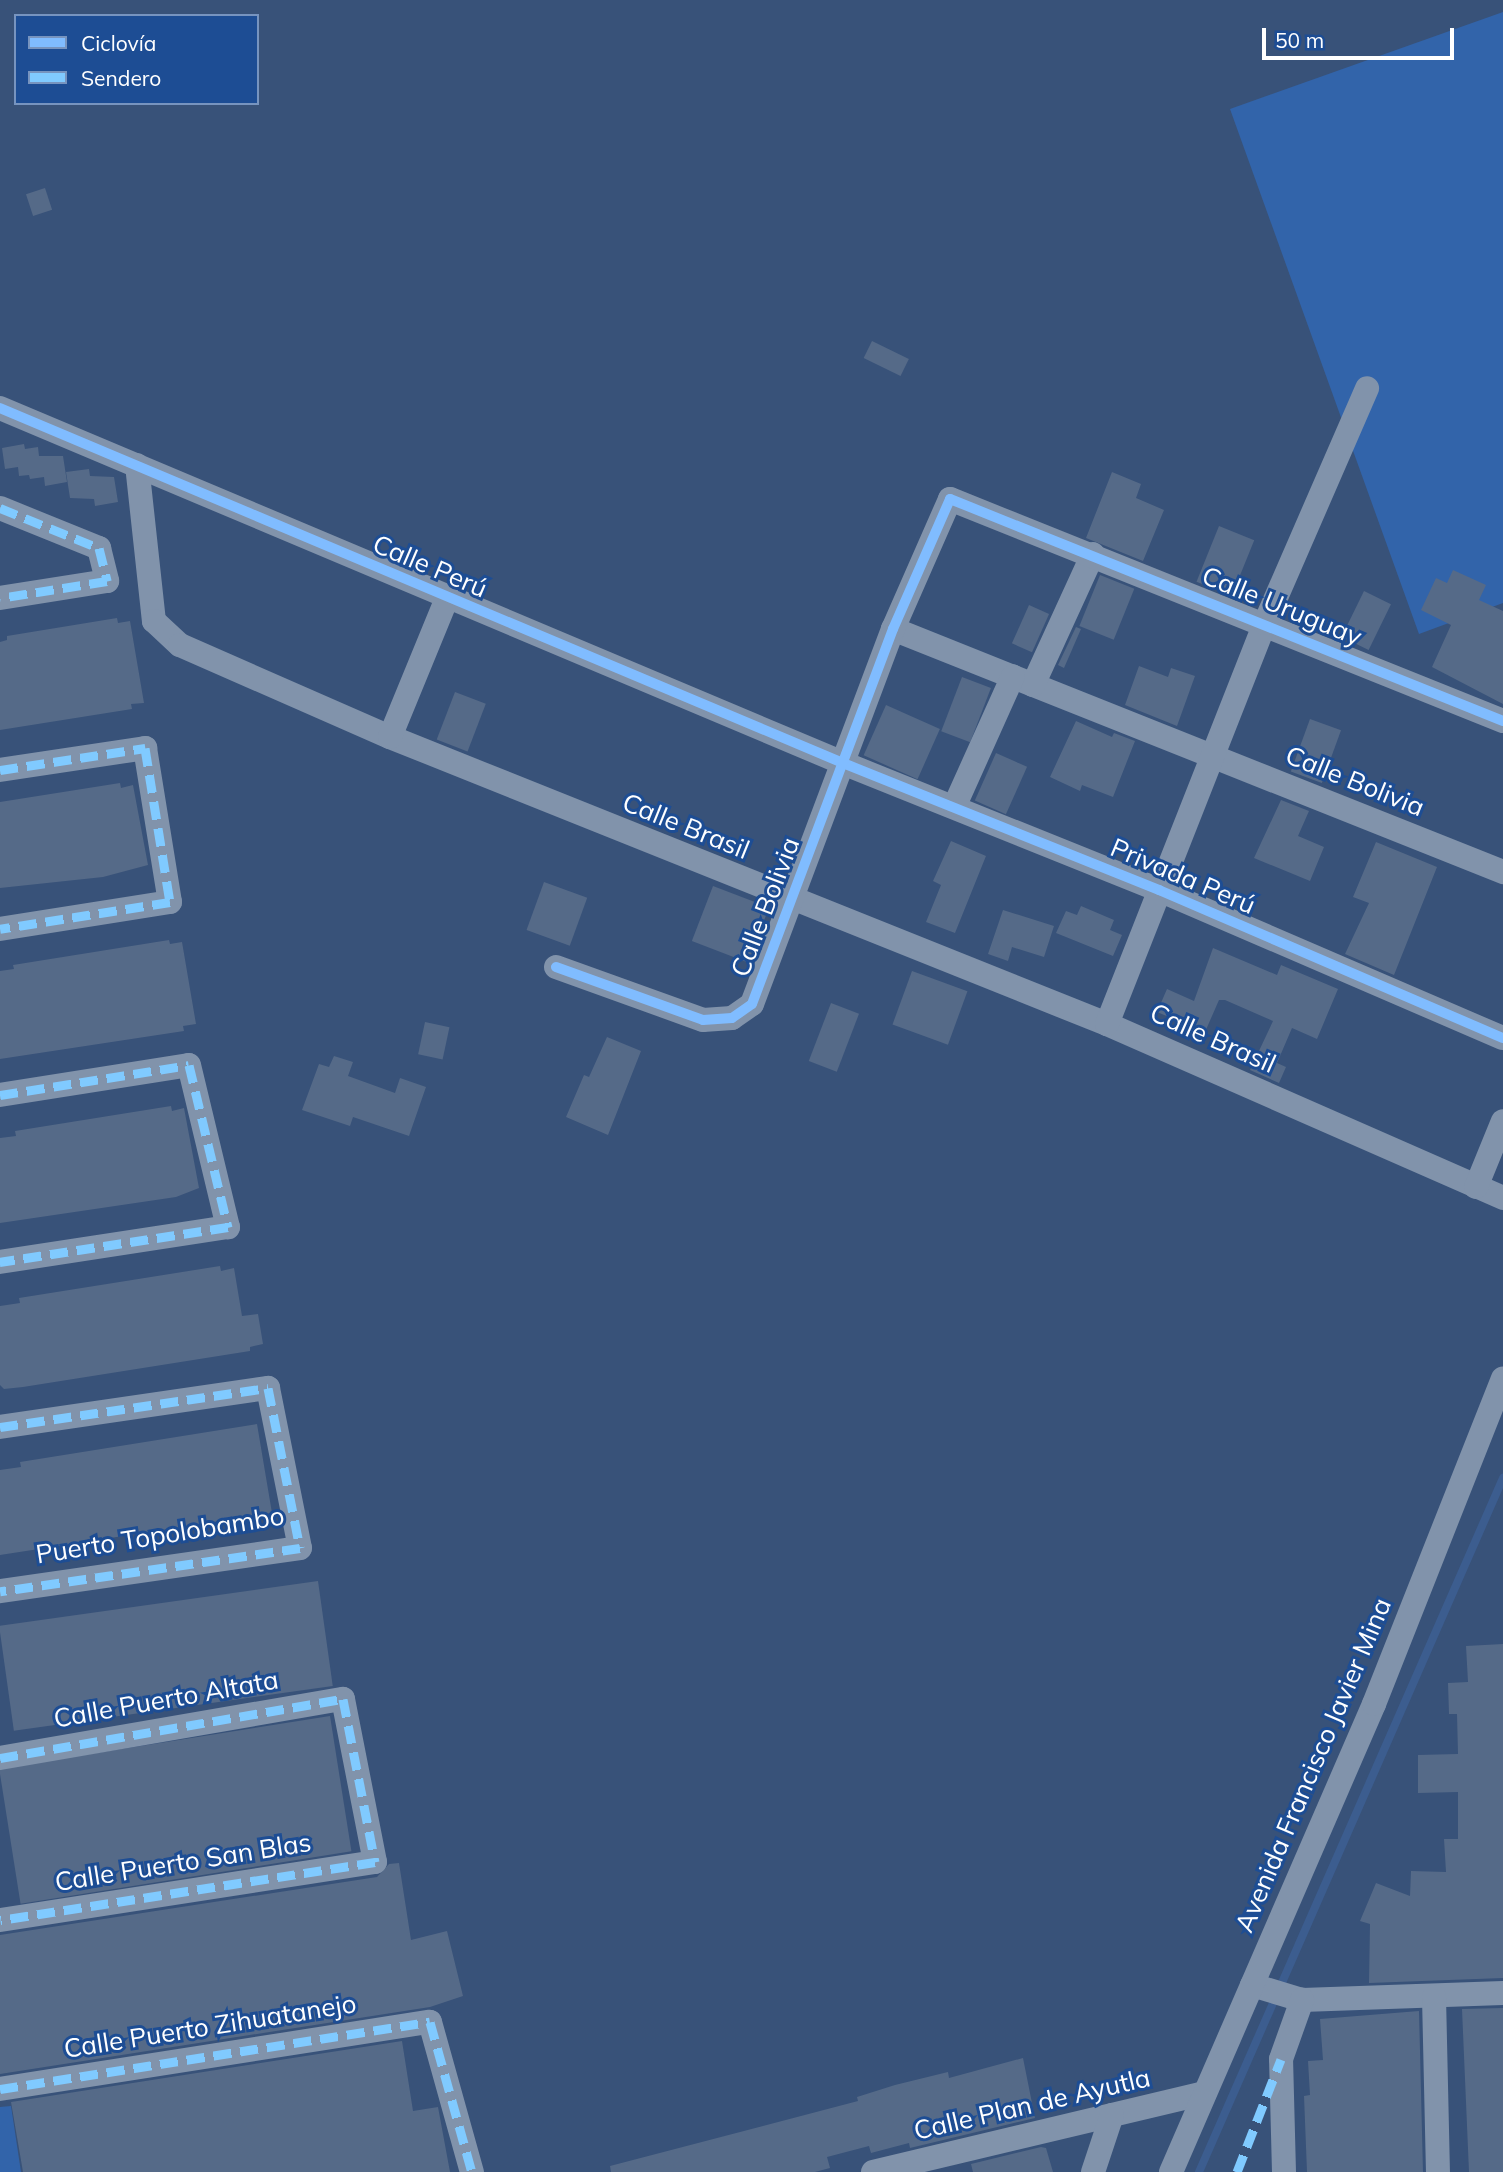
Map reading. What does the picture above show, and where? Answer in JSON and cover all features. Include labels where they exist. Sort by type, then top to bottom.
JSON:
[{"type":"street","name":"Calle Uruguay","points":[[1107,1024],[1265,623],[1367,388]]},
{"type":"street","name":"Calle Perú","points":[[0,408],[843,763]]},
{"type":"street","name":"Calle Brasil","points":[[137,465],[154,621],[180,645],[390,737],[792,901],[1107,1024],[1503,1198]]},
{"type":"street","name":"Calle Uruguay","points":[[893,629],[950,499],[1265,623],[1503,721]]},
{"type":"street","points":[[0,508],[100,548],[107,581],[0,598]]},
{"type":"street","points":[[955,805],[1093,554]]},
{"type":"street","points":[[390,737],[447,598]]},
{"type":"street","name":"Calle Bolivia","points":[[556,967],[703,1020],[732,1018],[752,1004],[893,629],[1503,872]]},
{"type":"street","points":[[0,770],[145,748],[170,902],[0,929]]},
{"type":"street","name":"Privada Perú","points":[[843,763],[955,805],[1503,1038]]},
{"type":"street","points":[[0,1095],[189,1065],[228,1227],[0,1262]]},
{"type":"street","points":[[1476,1187],[1503,1121]]},
{"type":"street","name":"Avenida Francisco Javier Mina","points":[[1171,2172],[1256,1986],[1374,1704],[1503,1379]]},
{"type":"street","name":"Puerto Topolobambo","points":[[0,1427],[268,1388],[300,1548],[0,1591]]},
{"type":"street","name":"Calle Puerto Altata","points":[[0,1758],[343,1699],[375,1863]]},
{"type":"street","name":"Calle Puerto San Blas","points":[[0,1920],[375,1863]]},
{"type":"street","points":[[1256,1986],[1299,1999],[1503,1993]]},
{"type":"street","points":[[1434,1997],[1438,2172]]},
{"type":"street","points":[[1284,2172],[1281,2059],[1299,1999]]},
{"type":"street","name":"Calle Puerto Zihuatanejo","points":[[0,2089],[430,2022],[472,2172]]},
{"type":"street","name":"Calle Plan de Ayutla","points":[[873,2172],[1205,2093]]},
{"type":"street","points":[[1093,2172],[1112,2115]]},
{"type":"shaded area","points":[[1503,12],[1503,603],[1419,634],[1230,109]]},
{"type":"shaded area","points":[[11,2106],[21,2172],[0,2172],[0,2107]]},
{"type":"building","points":[[45,188],[52,210],[33,216],[26,194]]},
{"type":"building","points":[[872,341],[909,359],[901,376],[864,358]]},
{"type":"building","points":[[24,444],[25,449],[38,447],[39,456],[63,456],[67,482],[45,486],[44,477],[30,479],[29,475],[19,476],[18,467],[5,469],[2,448]]},
{"type":"building","points":[[89,469],[90,476],[114,477],[118,502],[95,506],[94,499],[70,498],[66,472]]},
{"type":"building","points":[[1112,472],[1141,484],[1136,498],[1164,510],[1143,561],[1086,538]]},
{"type":"building","points":[[1219,526],[1254,540],[1232,596],[1197,582]]},
{"type":"building","points":[[1453,570],[1486,585],[1479,600],[1503,611],[1503,704],[1432,667],[1451,625],[1421,610],[1436,578],[1447,583]]},
{"type":"building","points":[[1100,575],[1134,589],[1114,640],[1079,626]]},
{"type":"building","points":[[1364,591],[1391,604],[1369,650],[1342,637]]},
{"type":"building","points":[[1029,605],[1049,614],[1032,652],[1012,643]]},
{"type":"building","points":[[117,618],[118,623],[130,621],[144,703],[131,704],[132,709],[0,730],[0,642],[7,640],[7,636]]},
{"type":"building","points":[[1076,627],[1081,629],[1064,668],[1058,665]]},
{"type":"building","points":[[1139,666],[1168,677],[1171,668],[1195,676],[1177,726],[1125,705]]},
{"type":"building","points":[[962,677],[991,688],[970,742],[941,731]]},
{"type":"building","points":[[455,692],[486,704],[468,751],[437,740]]},
{"type":"building","points":[[886,705],[940,729],[918,779],[864,755]]},
{"type":"building","points":[[1310,719],[1341,730],[1322,783],[1291,772]]},
{"type":"building","points":[[1076,721],[1112,737],[1114,733],[1135,741],[1113,797],[1082,785],[1080,791],[1050,777]]},
{"type":"building","points":[[996,753],[1027,767],[1006,814],[975,801]]},
{"type":"building","points":[[120,783],[121,788],[133,785],[148,865],[103,877],[0,888],[0,802]]},
{"type":"building","points":[[1281,800],[1309,811],[1298,836],[1324,847],[1310,881],[1254,858]]},
{"type":"building","points":[[951,841],[986,856],[955,933],[926,922],[941,885],[933,881]]},
{"type":"building","points":[[1376,842],[1437,867],[1394,975],[1345,954],[1369,903],[1353,897]]},
{"type":"building","points":[[544,882],[587,898],[570,946],[527,930]]},
{"type":"building","points":[[713,886],[769,908],[748,963],[692,941]]},
{"type":"building","points":[[1081,906],[1114,920],[1110,930],[1122,935],[1113,956],[1056,933],[1066,911],[1077,915]]},
{"type":"building","points":[[1003,910],[1054,926],[1044,957],[1012,947],[1008,961],[988,954]]},
{"type":"building","points":[[169,940],[170,944],[182,942],[196,1024],[183,1026],[184,1031],[0,1059],[0,971],[14,969],[13,965]]},
{"type":"building","points":[[1213,948],[1277,975],[1281,965],[1338,989],[1317,1039],[1292,1028],[1277,1063],[1286,1067],[1279,1083],[1250,1070],[1273,1021],[1225,1000],[1219,1000],[1205,1032],[1157,1012],[1167,989],[1194,1001]]},
{"type":"building","points":[[912,971],[967,991],[948,1045],[893,1025]]},
{"type":"building","points":[[831,1003],[859,1014],[837,1072],[809,1061]]},
{"type":"building","points":[[425,1022],[449,1027],[443,1059],[418,1054]]},
{"type":"building","points":[[607,1037],[641,1051],[608,1135],[566,1117],[584,1075],[589,1077]]},
{"type":"building","points":[[334,1056],[353,1062],[348,1076],[395,1093],[400,1078],[426,1087],[409,1136],[353,1117],[350,1126],[302,1110],[319,1064],[329,1067]]},
{"type":"building","points":[[171,1106],[172,1111],[184,1108],[199,1188],[176,1197],[0,1223],[0,1138],[16,1136],[15,1131]]},
{"type":"building","points":[[220,1266],[221,1271],[234,1268],[242,1316],[258,1314],[263,1344],[250,1347],[250,1351],[23,1387],[4,1389],[0,1385],[0,1306],[20,1303],[19,1298]]},
{"type":"building","points":[[257,1424],[272,1513],[0,1555],[0,1470],[21,1467],[20,1462]]},
{"type":"building","points":[[318,1581],[333,1686],[14,1731],[0,1626]]},
{"type":"building","points":[[1503,1644],[1503,1978],[1369,1983],[1370,1924],[1360,1921],[1376,1883],[1410,1896],[1411,1871],[1446,1872],[1444,1839],[1458,1839],[1458,1792],[1418,1793],[1418,1755],[1458,1754],[1457,1714],[1449,1714],[1448,1683],[1468,1682],[1466,1646]]},
{"type":"building","points":[[330,1716],[351,1851],[21,1904],[0,1768]]},
{"type":"building","points":[[399,1863],[411,1940],[447,1931],[463,1996],[430,2007],[0,2074],[0,1935],[377,1877],[389,1864]]},
{"type":"building","points":[[1503,2008],[1503,2172],[1469,2172],[1462,2009]]},
{"type":"building","points":[[1419,2011],[1423,2172],[1307,2172],[1304,2096],[1310,2095],[1308,2061],[1323,2060],[1320,2019]]},
{"type":"building","points":[[402,2041],[413,2111],[438,2107],[450,2172],[23,2172],[11,2102]]},
{"type":"building","points":[[1023,2058],[1035,2118],[910,2148],[909,2143],[871,2153],[869,2146],[827,2157],[830,2168],[815,2172],[611,2172],[610,2166],[858,2101],[857,2097],[895,2085],[948,2072],[949,2078]]},
{"type":"building","points":[[1046,2148],[1053,2172],[973,2172],[971,2164]]},
{"type":"waterway","points":[[1199,2172],[1503,1478]]},
{"type":"marked path","points":[[0,508],[99,548],[107,581],[0,598]]},
{"type":"marked path","points":[[0,770],[145,748],[170,902],[0,929]]},
{"type":"marked path","points":[[0,1095],[189,1065],[228,1227],[0,1262]]},
{"type":"marked path","points":[[0,1427],[268,1388],[300,1548],[0,1591]]},
{"type":"marked path","points":[[0,1758],[343,1699],[375,1862],[0,1920]]},
{"type":"marked path","points":[[0,2089],[430,2022],[472,2172]]},
{"type":"marked path","points":[[1237,2172],[1281,2059]]},
{"type":"cycle path","points":[[0,408],[843,763],[1159,890],[1503,1038]]},
{"type":"cycle path","points":[[556,967],[703,1020],[732,1018],[752,1004],[893,629],[950,499],[1503,721]]}]
